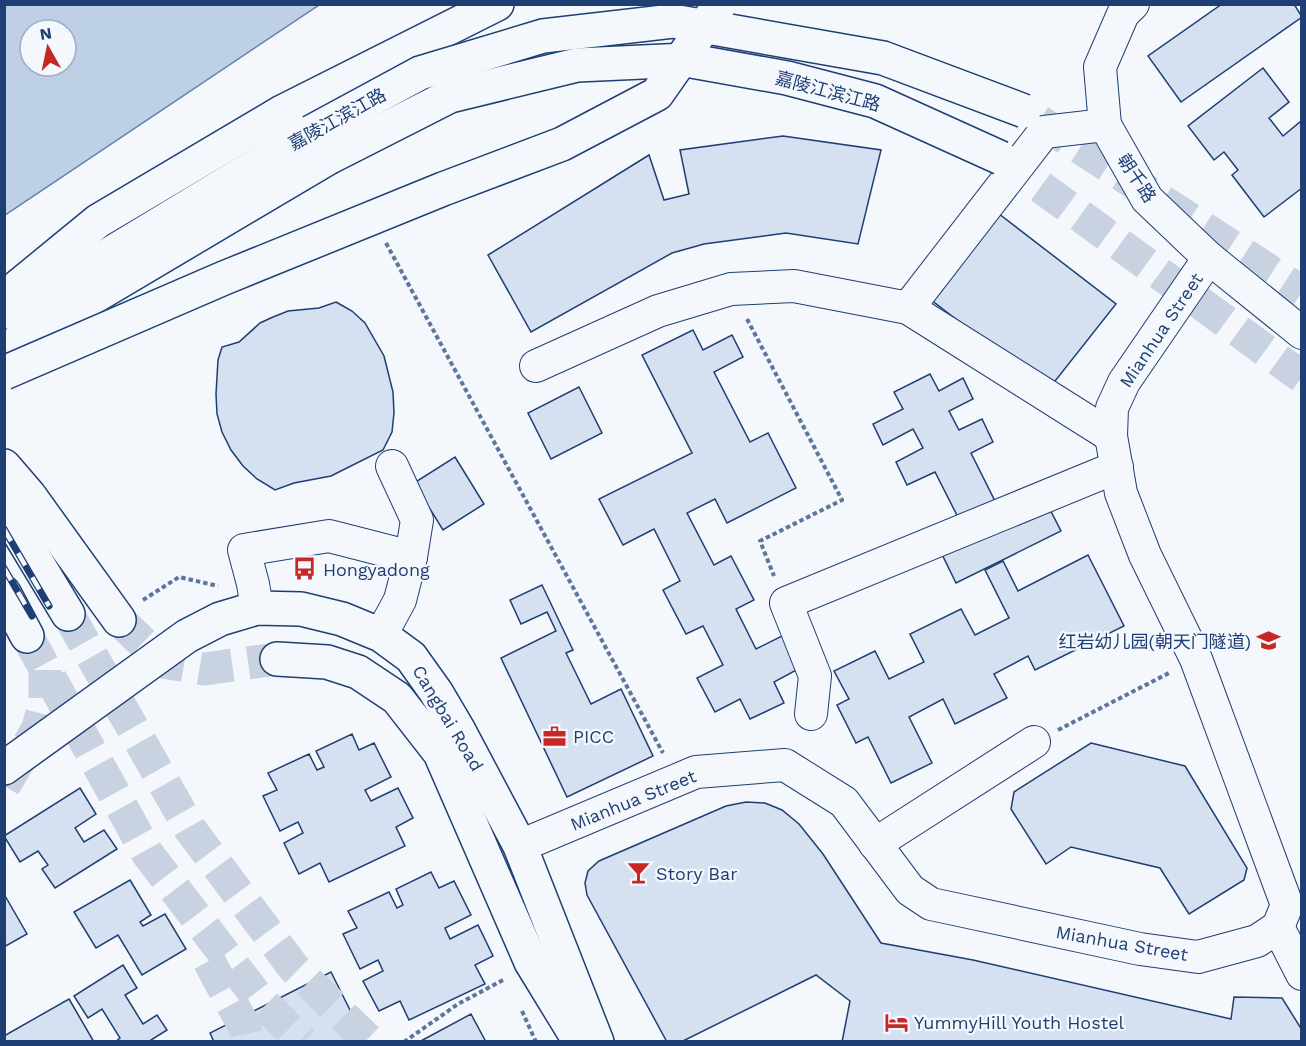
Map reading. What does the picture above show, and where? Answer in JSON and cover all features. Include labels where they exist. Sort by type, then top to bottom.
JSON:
[{"type":"main road","name":"嘉陵江滨江路","points":[[4,298],[98,221],[282,112],[497,4]]},
{"type":"main road","points":[[4,373],[235,273],[443,189],[562,144],[657,94],[720,4]]},
{"type":"main road","name":"嘉陵江滨江路","points":[[4,318],[311,132],[420,73],[543,36],[674,21],[883,58],[1024,111]]},
{"type":"main road","name":"嘉陵江滨江路","points":[[4,350],[328,158],[450,96],[578,65],[686,60],[787,78],[875,102],[1001,158]]},
{"type":"main road","points":[[4,466],[130,611]]},
{"type":"main road","points":[[4,508],[68,614]]},
{"type":"main road","points":[[4,593],[27,636]]},
{"type":"main road","name":"Cangbai Road","points":[[4,768],[187,636],[220,618],[257,608],[302,609],[342,619],[381,635],[411,657],[436,692],[459,731],[520,846],[597,1041]]},
{"type":"main road","points":[[277,659],[327,662],[358,672],[397,698],[440,753],[531,962],[580,1041]]},
{"type":"street","name":"朝千路","points":[[1133,4],[1123,14],[1100,67],[1105,125],[1147,199],[1209,258],[1302,333]]},
{"type":"street","points":[[908,308],[1044,132],[1105,125]]},
{"type":"street","name":"Mianhua Street","points":[[520,846],[696,772],[785,765],[844,802],[910,890],[931,904],[1140,949],[1198,957],[1257,941],[1289,910],[1196,659],[1146,555],[1121,493],[1111,436],[1112,408],[1124,382],[1209,258]]},
{"type":"street","points":[[536,366],[657,311],[731,289],[794,286],[908,308],[1111,436]]},
{"type":"street","points":[[381,635],[400,600],[411,557],[417,520],[392,466]]},
{"type":"street","points":[[811,714],[815,676],[786,603],[1117,467]]},
{"type":"street","points":[[257,608],[243,550],[328,536],[411,557]]},
{"type":"street","points":[[875,844],[1034,742]]},
{"type":"street","points":[[1289,910],[1302,974]]},
{"type":"path","points":[[385,241],[678,780]]},
{"type":"path","points":[[731,289],[842,500],[760,541],[786,603]]},
{"type":"path","points":[[130,611],[179,577],[218,586]]},
{"type":"path","points":[[1034,742],[1196,659]]},
{"type":"path","points":[[404,1041],[458,1004],[507,978],[531,962]]},
{"type":"water","points":[[5,4],[319,5],[5,215]]},
{"type":"building","points":[[1222,4],[1294,4],[1302,17],[1181,102],[1148,56]]},
{"type":"building","points":[[1263,68],[1289,102],[1269,118],[1283,136],[1300,122],[1302,123],[1302,188],[1264,217],[1232,175],[1238,170],[1224,152],[1214,160],[1188,126]]},
{"type":"building","points":[[783,136],[881,150],[858,244],[786,233],[704,244],[672,253],[531,332],[488,255],[649,155],[664,200],[689,194],[680,150]]},
{"type":"building","points":[[994,210],[1116,304],[1048,390],[926,296]]},
{"type":"building","points":[[336,302],[352,311],[365,323],[384,356],[393,392],[392,432],[383,450],[331,476],[294,483],[275,490],[257,479],[243,466],[231,450],[222,432],[217,414],[216,394],[218,360],[222,347],[239,342],[260,323],[288,311],[319,308]]},
{"type":"building","points":[[693,330],[703,350],[732,335],[743,357],[714,372],[750,442],[768,433],[796,488],[727,523],[715,499],[687,513],[714,565],[731,556],[754,600],[736,609],[756,649],[786,634],[802,667],[774,682],[784,703],[750,719],[740,699],[715,712],[697,678],[723,665],[703,626],[686,634],[663,590],[680,581],[654,529],[623,545],[599,499],[692,453],[642,355]]},
{"type":"building","points":[[930,374],[939,391],[963,378],[973,399],[949,411],[959,430],[982,419],[993,442],[971,453],[1001,513],[1041,492],[1061,531],[956,583],[937,544],[965,531],[935,472],[907,485],[896,462],[923,448],[913,429],[883,445],[873,424],[903,409],[894,392]]},
{"type":"building","points":[[579,387],[602,433],[551,459],[528,413]]},
{"type":"building","points":[[455,457],[484,504],[443,530],[414,483]]},
{"type":"building","points":[[1088,555],[1124,626],[1035,670],[1028,656],[994,674],[1007,698],[955,724],[943,699],[909,717],[932,763],[891,783],[868,737],[856,743],[837,705],[849,699],[834,671],[875,651],[889,679],[924,662],[910,634],[961,609],[975,635],[1009,618],[985,570],[1003,561],[1018,591]]},
{"type":"building","points":[[542,585],[573,650],[566,653],[591,704],[621,689],[653,756],[567,797],[501,658],[556,631],[547,612],[521,624],[510,600]]},
{"type":"building","points":[[352,734],[359,750],[374,743],[391,777],[365,790],[371,801],[398,788],[413,818],[396,827],[405,846],[329,882],[320,863],[299,874],[284,843],[303,833],[298,822],[280,831],[263,796],[277,790],[268,773],[309,754],[317,770],[324,767],[316,751]]},
{"type":"building","points":[[1091,743],[1185,766],[1247,868],[1244,880],[1189,914],[1160,868],[1071,847],[1046,864],[1011,809],[1014,792]]},
{"type":"building","points":[[80,788],[96,814],[75,828],[84,842],[104,830],[117,849],[55,888],[42,869],[48,865],[38,851],[20,862],[4,836]]},
{"type":"building","points":[[746,802],[765,803],[782,810],[799,824],[823,854],[881,943],[973,960],[1231,1019],[1234,997],[1282,998],[1302,1030],[1302,1042],[842,1042],[850,1001],[816,975],[681,1042],[667,1042],[587,895],[585,883],[588,871],[599,861],[726,806]]},
{"type":"building","points":[[431,872],[439,888],[454,881],[471,915],[445,928],[450,939],[478,925],[493,956],[475,965],[485,984],[409,1020],[400,1001],[379,1011],[363,981],[383,971],[378,960],[360,969],[343,934],[357,928],[348,911],[389,892],[397,908],[403,905],[396,889]]},
{"type":"building","points":[[130,880],[151,915],[140,922],[143,926],[165,914],[186,949],[142,975],[118,935],[96,948],[74,912]]},
{"type":"building","points":[[4,894],[27,934],[4,947]]},
{"type":"building","points":[[123,965],[137,988],[125,995],[143,1024],[157,1015],[167,1030],[148,1042],[115,1042],[120,1038],[102,1009],[88,1018],[74,996]]},
{"type":"building","points":[[331,972],[364,1038],[356,1042],[214,1042],[210,1033]]},
{"type":"building","points":[[69,999],[94,1042],[4,1042],[4,1036]]},
{"type":"building","points":[[471,1014],[486,1042],[419,1042]]},
{"type":"tunnel","points":[[1039,121],[1302,292]]},
{"type":"tunnel","points":[[1001,158],[1302,377]]},
{"type":"tunnel","points":[[68,614],[190,829],[294,968],[370,1042]]},
{"type":"tunnel","points":[[119,620],[163,662],[204,669],[277,659]]},
{"type":"tunnel","points":[[27,636],[147,853],[259,999],[303,1042]]},
{"type":"tunnel","points":[[4,786],[38,728],[45,701],[45,670]]},
{"type":"tunnel","points":[[209,961],[245,1028],[248,1042]]},
{"type":"railway","points":[[4,529],[49,606]]},
{"type":"railway","points":[[4,568],[32,616]]},
{"type":"place","name":"Hongyadong","points":[[305,569]]},
{"type":"place","name":"红岩幼儿园(朝天门隧道)","points":[[1269,641]]},
{"type":"place","name":"PICC","points":[[555,736]]},
{"type":"place","name":"Story Bar","points":[[638,873]]},
{"type":"place","name":"YummyHill Youth Hostel","points":[[896,1022]]}]
